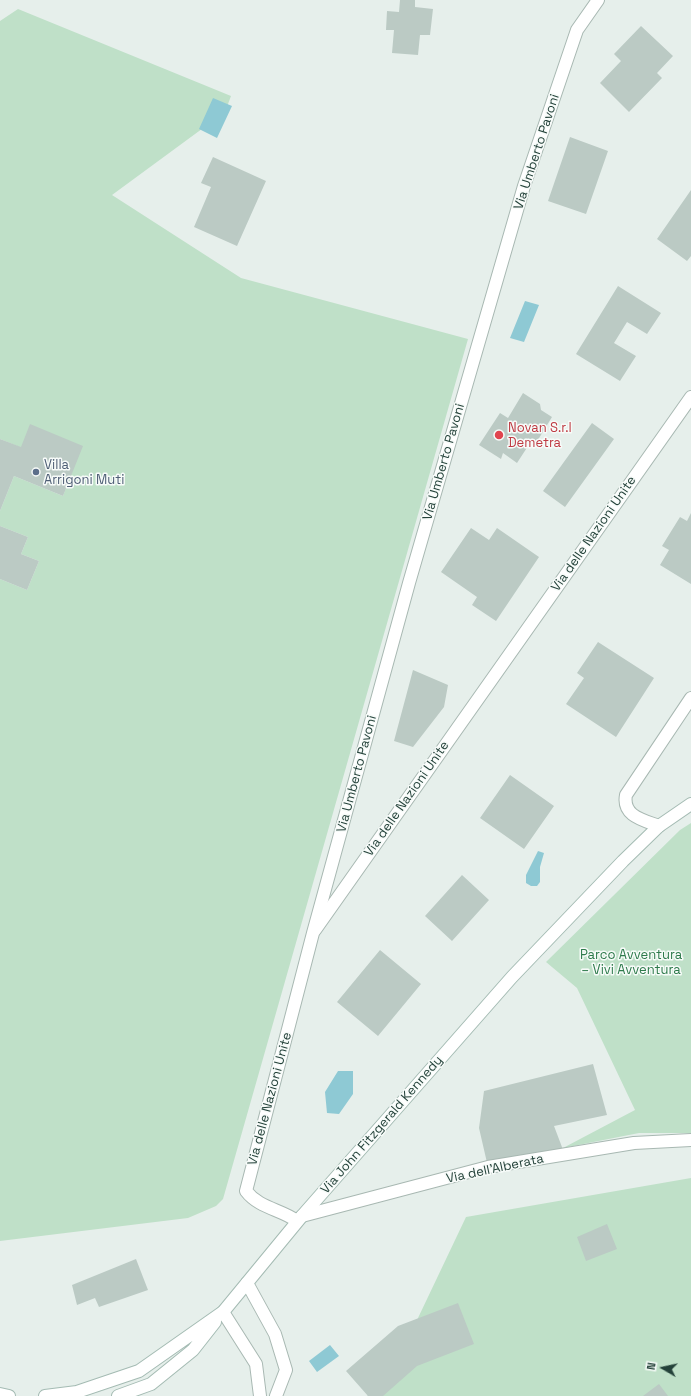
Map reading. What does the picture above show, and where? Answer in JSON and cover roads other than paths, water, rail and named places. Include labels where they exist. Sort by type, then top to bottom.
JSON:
[{"type":"street","name":"Via Umberto Pavoni","points":[[313,933],[409,583],[524,186],[577,30],[598,0]]},
{"type":"street","name":"Via delle Nazioni Unite","points":[[300,1218],[265,1207],[252,1199],[246,1191],[313,933],[691,397]]},
{"type":"street","points":[[659,826],[633,816],[628,812],[626,807],[626,795],[691,698]]},
{"type":"street","name":"Via John Fitzgerald Kennedy","points":[[45,1396],[77,1392],[139,1371],[223,1312],[300,1218],[512,977],[623,861],[659,826],[691,804]]},
{"type":"street","name":"Via dell'Alberata","points":[[300,1218],[488,1167],[634,1143],[691,1140]]},
{"type":"street","points":[[247,1283],[275,1334],[286,1370],[276,1396]]},
{"type":"street","points":[[118,1396],[151,1384],[193,1350],[223,1312],[256,1364],[260,1396]]},
{"type":"street","points":[[0,1394],[9,1396]]},
{"type":"water","points":[[213,98],[232,106],[217,138],[199,129]]},
{"type":"water","points":[[525,301],[539,305],[524,342],[510,338]]},
{"type":"water","points":[[538,851],[544,853],[540,867],[540,882],[537,886],[531,886],[526,883],[526,875]]},
{"type":"water","points":[[338,1071],[353,1071],[353,1094],[339,1114],[327,1113],[325,1092]]},
{"type":"water","points":[[330,1345],[339,1356],[317,1372],[309,1361]]},
{"type":"place","name":"Novan S.r.l Demetra","points":[[499,435]]},
{"type":"place","name":"Villa Arrigoni Muti","points":[[36,472]]},
{"type":"park label","name":"Parco Avventura – Vivi Avventura","points":[[631,962]]}]
